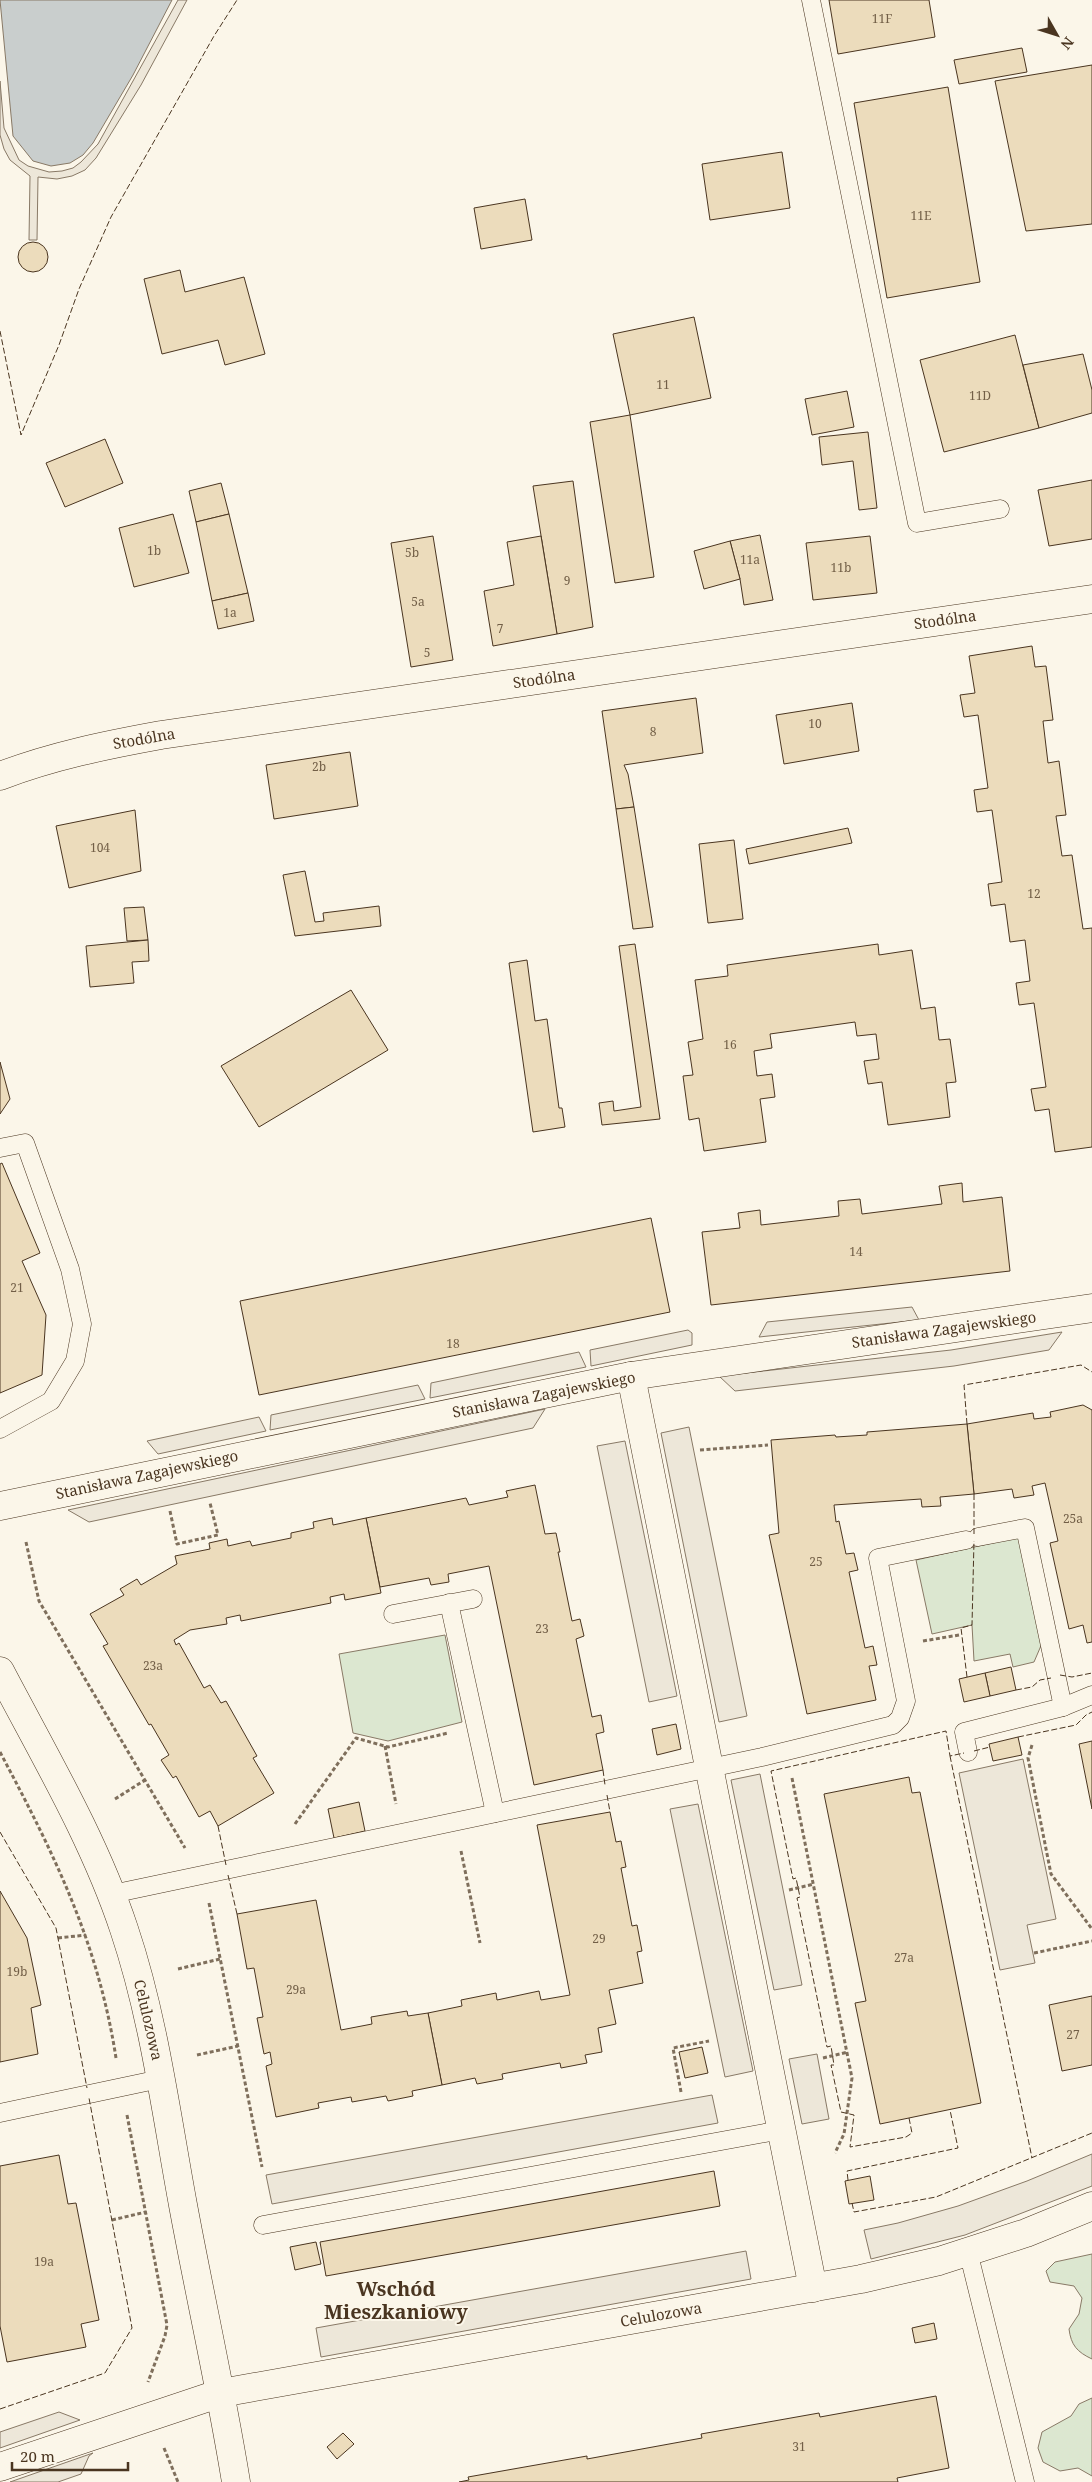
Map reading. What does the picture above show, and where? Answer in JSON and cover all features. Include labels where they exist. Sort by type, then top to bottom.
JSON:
[{"type":"street","name":"Stodólna","points":[[0,776],[38,761],[161,735],[1092,599]]},
{"type":"street","name":"Stanisława Zagajewskiego","points":[[0,1506],[632,1376],[1092,1308]]},
{"type":"street","points":[[632,1376],[812,2288]]},
{"type":"street","name":"Celulozowa","points":[[0,1671],[84,1833],[112,1894],[141,1986],[206,2328],[221,2393],[236,2482]]},
{"type":"street","name":"Celulozowa","points":[[221,2393],[878,2275],[1026,2233],[1092,2206]]},
{"type":"street","points":[[0,2467],[221,2393]]},
{"type":"lane","points":[[811,0],[917,523],[1000,509]]},
{"type":"lane","points":[[0,1148],[25,1142],[70,1269],[82,1324],[75,1361],[51,1401],[0,1429]]},
{"type":"lane","points":[[112,1894],[709,1767],[893,1725],[900,1718],[906,1701],[878,1558],[1025,1528],[1063,1707]]},
{"type":"lane","points":[[393,1614],[473,1598]]},
{"type":"lane","points":[[449,1603],[495,1813]]},
{"type":"lane","points":[[968,1752],[964,1732],[1063,1707],[1092,1696]]},
{"type":"lane","points":[[0,2113],[160,2079]]},
{"type":"lane","points":[[263,2225],[781,2130]]},
{"type":"lane","points":[[968,2251],[1025,2482]]},
{"type":"path","points":[[700,1450],[768,1445]]},
{"type":"path","points":[[170,1512],[177,1544],[218,1535],[210,1503]]},
{"type":"path","points":[[26,1542],[40,1601],[200,1875],[220,1959],[262,2167]]},
{"type":"path","points":[[895,1646],[959,1635]]},
{"type":"path","points":[[271,1860],[356,1738],[388,1747],[476,1727]]},
{"type":"path","points":[[1037,1740],[1029,1750],[1028,1758],[1051,1874],[1092,1929]]},
{"type":"path","points":[[385,1746],[402,1833]]},
{"type":"path","points":[[0,1752],[48,1842],[86,1935],[104,1997],[167,2325],[166,2336],[148,2379],[148,2387]]},
{"type":"path","points":[[792,1776],[852,2078],[844,2134],[835,2153]]},
{"type":"path","points":[[115,1799],[144,1780]]},
{"type":"path","points":[[454,1821],[480,1943]]},
{"type":"path","points":[[789,1890],[814,1884]]},
{"type":"path","points":[[58,1938],[86,1935]]},
{"type":"path","points":[[1034,1953],[1092,1941]]},
{"type":"path","points":[[178,1969],[220,1959]]},
{"type":"path","points":[[681,2092],[673,2048],[709,2041]]},
{"type":"path","points":[[197,2055],[238,2046]]},
{"type":"path","points":[[823,2058],[848,2052]]},
{"type":"path","points":[[112,2220],[146,2212]]},
{"type":"path","points":[[165,2452],[178,2482]]},
{"type":"green space","points":[[1019,1537],[1043,1641],[1034,1662],[1013,1667],[1010,1654],[974,1661],[972,1625],[932,1634],[916,1560]]},
{"type":"green space","points":[[445,1635],[462,1722],[388,1741],[353,1733],[339,1654]]},
{"type":"green space","points":[[1092,2254],[1092,2359],[1082,2354],[1076,2347],[1071,2339],[1069,2329],[1079,2314],[1082,2298],[1074,2286],[1050,2282],[1046,2271],[1055,2262]]},
{"type":"green space","points":[[1092,2398],[1092,2476],[1078,2468],[1060,2471],[1043,2462],[1038,2448],[1042,2432],[1071,2416],[1079,2404]]},
{"type":"shaded area","points":[[0,0],[172,0],[133,75],[93,143],[83,155],[70,163],[51,166],[33,161],[13,136]]},
{"type":"shaded area","points":[[178,0],[187,0],[141,85],[96,158],[85,170],[72,176],[57,179],[38,177],[37,240],[29,240],[30,176],[10,160],[4,149],[0,135],[0,81],[4,128],[19,160],[28,166],[49,172],[73,168],[98,144]]},
{"type":"shaded area","points":[[912,1307],[919,1320],[759,1337],[767,1322]]},
{"type":"shaded area","points":[[688,1330],[692,1333],[692,1345],[591,1366],[590,1350]]},
{"type":"shaded area","points":[[1062,1332],[1049,1350],[954,1366],[735,1391],[719,1376],[951,1350]]},
{"type":"shaded area","points":[[579,1352],[586,1367],[430,1398],[431,1383]]},
{"type":"shaded area","points":[[418,1385],[425,1399],[270,1430],[271,1415]]},
{"type":"shaded area","points":[[545,1409],[533,1428],[89,1522],[68,1510]]},
{"type":"shaded area","points":[[259,1417],[266,1431],[158,1454],[147,1441]]},
{"type":"shaded area","points":[[689,1427],[747,1716],[719,1722],[661,1433]]},
{"type":"shaded area","points":[[625,1441],[677,1696],[649,1702],[597,1446]]},
{"type":"shaded area","points":[[1023,1759],[1056,1919],[1027,1925],[1035,1963],[1000,1970],[959,1773]]},
{"type":"shaded area","points":[[760,1774],[802,1985],[774,1990],[731,1780]]},
{"type":"shaded area","points":[[698,1804],[753,2071],[725,2077],[670,1809]]},
{"type":"shaded area","points":[[817,2054],[829,2119],[802,2124],[789,2059]]},
{"type":"shaded area","points":[[712,2095],[718,2123],[272,2204],[266,2175]]},
{"type":"shaded area","points":[[1092,2154],[1092,2186],[965,2235],[871,2259],[864,2230],[898,2223],[958,2206],[1027,2181]]},
{"type":"shaded area","points":[[746,2251],[751,2279],[321,2357],[316,2328]]},
{"type":"shaded area","points":[[59,2412],[80,2420],[0,2448],[0,2432]]},
{"type":"shaded area","points":[[93,2453],[89,2456],[81,2474],[58,2482],[10,2482]]},
{"type":"building","points":[[829,0],[929,0],[935,37],[838,54]]},
{"type":"building","points":[[1022,48],[1027,72],[959,84],[954,60]]},
{"type":"building","points":[[1092,65],[1092,224],[1026,231],[995,81]]},
{"type":"building","points":[[948,87],[980,282],[887,298],[854,103]]},
{"type":"building","points":[[782,152],[790,208],[710,220],[702,164]]},
{"type":"building","points":[[525,199],[532,240],[481,249],[474,208]]},
{"type":"building","points":[[33,242],[44,246],[48,257],[44,268],[33,272],[22,268],[18,257],[22,246]]},
{"type":"building","points":[[180,270],[185,292],[244,277],[265,354],[225,365],[218,340],[162,354],[144,279]]},
{"type":"building","points":[[694,317],[711,398],[630,415],[613,334]]},
{"type":"building","points":[[1015,335],[1039,428],[944,452],[920,360]]},
{"type":"building","points":[[1083,354],[1092,390],[1092,413],[1039,428],[1023,365]]},
{"type":"building","points":[[847,391],[854,427],[812,435],[805,399]]},
{"type":"building","points":[[630,415],[654,577],[615,583],[590,422]]},
{"type":"building","points":[[868,432],[877,508],[859,510],[853,461],[822,465],[819,437]]},
{"type":"building","points":[[105,439],[123,483],[65,507],[46,463]]},
{"type":"building","points":[[1092,480],[1092,539],[1049,546],[1038,490]]},
{"type":"building","points":[[573,481],[593,627],[557,634],[533,486]]},
{"type":"building","points":[[221,483],[229,514],[196,522],[189,491]]},
{"type":"building","points":[[173,514],[189,573],[134,587],[119,528]]},
{"type":"building","points":[[229,514],[248,593],[212,601],[196,522]]},
{"type":"building","points":[[760,535],[773,600],[744,605],[740,579],[730,541]]},
{"type":"building","points":[[433,536],[453,660],[411,667],[391,543]]},
{"type":"building","points":[[541,536],[557,634],[493,646],[484,591],[514,585],[507,542]]},
{"type":"building","points":[[870,536],[877,593],[813,600],[806,543]]},
{"type":"building","points":[[730,541],[740,579],[704,589],[694,551]]},
{"type":"building","points":[[248,593],[254,621],[218,629],[212,601]]},
{"type":"building","points":[[1032,646],[1035,667],[1046,666],[1053,720],[1043,721],[1048,763],[1059,761],[1066,815],[1056,816],[1062,856],[1072,855],[1083,929],[1092,928],[1092,1147],[1055,1152],[1049,1109],[1035,1111],[1031,1089],[1046,1087],[1034,1003],[1019,1005],[1016,983],[1030,981],[1025,940],[1010,942],[1005,904],[991,906],[988,884],[1002,882],[992,810],[977,812],[974,790],[988,788],[978,715],[964,717],[960,695],[975,693],[969,656]]},
{"type":"building","points":[[696,698],[703,753],[624,765],[628,774],[634,807],[616,809],[602,711]]},
{"type":"building","points":[[852,703],[859,751],[784,764],[776,715]]},
{"type":"building","points":[[350,752],[358,806],[274,819],[266,765]]},
{"type":"building","points":[[634,807],[653,927],[633,929],[616,809]]},
{"type":"building","points":[[135,810],[141,871],[69,888],[56,826]]},
{"type":"building","points":[[848,828],[852,843],[749,864],[746,849]]},
{"type":"building","points":[[734,840],[743,919],[708,923],[699,844]]},
{"type":"building","points":[[305,871],[315,922],[324,921],[323,913],[379,906],[381,926],[295,936],[283,875]]},
{"type":"building","points":[[144,907],[148,940],[127,941],[124,908]]},
{"type":"building","points":[[148,940],[149,961],[132,962],[134,983],[90,987],[86,946]]},
{"type":"building","points":[[635,944],[660,1119],[602,1125],[599,1103],[613,1101],[614,1111],[641,1107],[619,946]]},
{"type":"building","points":[[878,944],[879,955],[912,950],[921,1009],[935,1007],[939,1040],[950,1039],[956,1082],[946,1083],[950,1117],[888,1125],[882,1082],[868,1084],[864,1061],[879,1059],[876,1034],[857,1036],[855,1022],[770,1034],[772,1048],[754,1051],[757,1076],[772,1074],[775,1097],[760,1099],[766,1142],[704,1151],[699,1118],[689,1120],[683,1076],[693,1075],[688,1042],[703,1039],[695,980],[728,976],[727,965]]},
{"type":"building","points":[[527,960],[535,1021],[547,1019],[559,1108],[562,1108],[565,1127],[533,1132],[509,963]]},
{"type":"building","points":[[351,990],[388,1050],[259,1127],[221,1066]]},
{"type":"building","points":[[0,1062],[10,1099],[0,1114]]},
{"type":"building","points":[[2,1163],[40,1253],[22,1261],[46,1315],[42,1375],[0,1393],[0,1164]]},
{"type":"building","points":[[962,1183],[963,1202],[1002,1197],[1010,1271],[711,1305],[702,1232],[740,1228],[738,1213],[760,1210],[761,1225],[839,1216],[838,1201],[860,1199],[862,1214],[942,1204],[939,1186]]},
{"type":"building","points":[[651,1218],[670,1312],[259,1395],[240,1301]]},
{"type":"building","points":[[1083,1405],[1092,1410],[1092,1642],[1087,1643],[1083,1625],[1069,1629],[1050,1543],[1058,1541],[1045,1483],[1032,1486],[1034,1495],[1014,1498],[1012,1489],[974,1494],[967,1424],[1033,1413],[1034,1419],[1051,1417],[1050,1412]]},
{"type":"building","points":[[967,1424],[974,1494],[940,1497],[941,1506],[922,1507],[921,1499],[834,1505],[836,1522],[839,1521],[846,1554],[854,1553],[858,1570],[849,1572],[865,1648],[873,1646],[877,1665],[869,1666],[876,1700],[807,1714],[769,1535],[779,1533],[771,1440],[835,1435],[836,1437],[867,1435],[867,1432]]},
{"type":"building","points":[[535,1485],[545,1534],[556,1533],[572,1621],[580,1619],[584,1636],[576,1639],[592,1717],[601,1715],[604,1732],[596,1734],[603,1770],[534,1785],[489,1566],[448,1574],[449,1582],[431,1585],[429,1578],[380,1587],[366,1518],[466,1498],[469,1505],[508,1497],[506,1491]]},
{"type":"building","points":[[332,1518],[333,1525],[366,1518],[381,1593],[345,1600],[344,1594],[330,1597],[331,1603],[241,1621],[240,1615],[226,1618],[227,1624],[190,1630],[174,1640],[176,1645],[179,1643],[204,1688],[210,1685],[221,1703],[226,1701],[257,1756],[253,1758],[274,1793],[218,1826],[210,1811],[199,1817],[176,1776],[173,1778],[161,1760],[169,1755],[151,1724],[149,1725],[103,1646],[108,1644],[90,1614],[124,1595],[120,1589],[137,1579],[141,1585],[177,1564],[175,1556],[210,1549],[209,1543],[227,1539],[228,1546],[250,1541],[252,1546],[291,1538],[291,1533],[314,1528],[313,1522]]},
{"type":"building","points":[[1011,1667],[1016,1690],[990,1696],[985,1673]]},
{"type":"building","points":[[985,1673],[990,1696],[964,1702],[959,1679]]},
{"type":"building","points":[[676,1724],[681,1749],[657,1755],[652,1729]]},
{"type":"building","points":[[1018,1737],[1022,1755],[993,1761],[989,1744]]},
{"type":"building","points":[[1092,1741],[1092,1809],[1079,1744]]},
{"type":"building","points":[[909,1777],[912,1793],[920,1792],[981,2103],[880,2124],[855,2003],[866,2001],[824,1794]]},
{"type":"building","points":[[359,1802],[365,1831],[334,1838],[328,1809]]},
{"type":"building","points":[[610,1812],[616,1842],[621,1841],[626,1867],[621,1868],[632,1926],[637,1925],[642,1951],[637,1952],[643,1983],[609,1990],[616,2024],[598,2028],[602,2052],[585,2055],[587,2063],[561,2068],[560,2063],[502,2074],[503,2079],[477,2084],[475,2078],[442,2085],[428,2013],[462,2006],[461,2000],[496,1993],[497,2000],[539,1991],[541,2000],[570,1995],[537,1825]]},
{"type":"building","points":[[0,1891],[27,1938],[41,2005],[31,2008],[38,2054],[0,2062]]},
{"type":"building","points":[[316,1900],[341,2030],[372,2024],[371,2017],[407,2011],[408,2016],[428,2013],[442,2085],[412,2091],[413,2096],[388,2101],[386,2096],[352,2102],[351,2097],[318,2103],[319,2108],[276,2117],[266,2066],[272,2064],[270,2052],[264,2054],[257,2018],[263,2017],[254,1968],[247,1969],[237,1914]]},
{"type":"building","points":[[1092,1996],[1092,2065],[1062,2071],[1049,2005]]},
{"type":"building","points":[[702,2047],[708,2073],[685,2078],[679,2052]]},
{"type":"building","points":[[59,2155],[68,2204],[76,2203],[99,2320],[81,2324],[86,2347],[7,2362],[0,2326],[0,2166]]},
{"type":"building","points":[[714,2171],[720,2206],[326,2276],[320,2242]]},
{"type":"building","points":[[870,2176],[874,2200],[849,2204],[845,2181]]},
{"type":"building","points":[[316,2242],[321,2264],[295,2270],[290,2247]]},
{"type":"building","points":[[934,2323],[937,2339],[915,2343],[912,2328]]},
{"type":"building","points":[[936,2396],[949,2468],[897,2478],[898,2482],[459,2482],[469,2480],[468,2477],[587,2456],[587,2459],[702,2438],[701,2434],[819,2413],[820,2417]]},
{"type":"building","points":[[343,2433],[354,2444],[337,2459],[327,2447]]},
{"type":"fence","points":[[0,331],[21,435],[59,345],[79,289],[111,217],[214,36],[237,0]]},
{"type":"fence","points":[[967,1424],[964,1385],[1081,1365],[1092,1372]]},
{"type":"fence","points":[[974,1494],[974,1534]]},
{"type":"fence","points":[[967,1677],[961,1628],[972,1625],[974,1541]]},
{"type":"fence","points":[[1060,1675],[1072,1677],[1092,1673]]},
{"type":"fence","points":[[1016,1690],[1032,1687],[1040,1680],[1051,1678]]},
{"type":"fence","points":[[1018,1737],[1076,1725],[1092,1712]]},
{"type":"fence","points":[[909,2118],[912,2133],[906,2137],[850,2147],[854,2115],[841,2112],[831,2065],[834,2065],[831,2046],[827,2047],[797,1898],[800,1897],[796,1878],[793,1879],[771,1771],[946,1731],[950,1756],[964,1753]]},
{"type":"fence","points":[[974,1751],[990,1747]]},
{"type":"fence","points":[[950,1756],[1032,2158]]},
{"type":"fence","points":[[603,1770],[605,1785]]},
{"type":"fence","points":[[607,1795],[610,1812]]},
{"type":"fence","points":[[218,1826],[226,1865]]},
{"type":"fence","points":[[0,1832],[56,1928],[87,2088]]},
{"type":"fence","points":[[228,1875],[237,1914]]},
{"type":"fence","points":[[0,2409],[105,2373],[132,2328],[89,2098]]},
{"type":"fence","points":[[848,2180],[847,2171],[958,2148],[950,2110]]},
{"type":"fence","points":[[852,2203],[854,2212],[936,2197],[1092,2133]]},
{"type":"district","name":"Wschód Mieszkaniowy","points":[[396,2300]]}]
